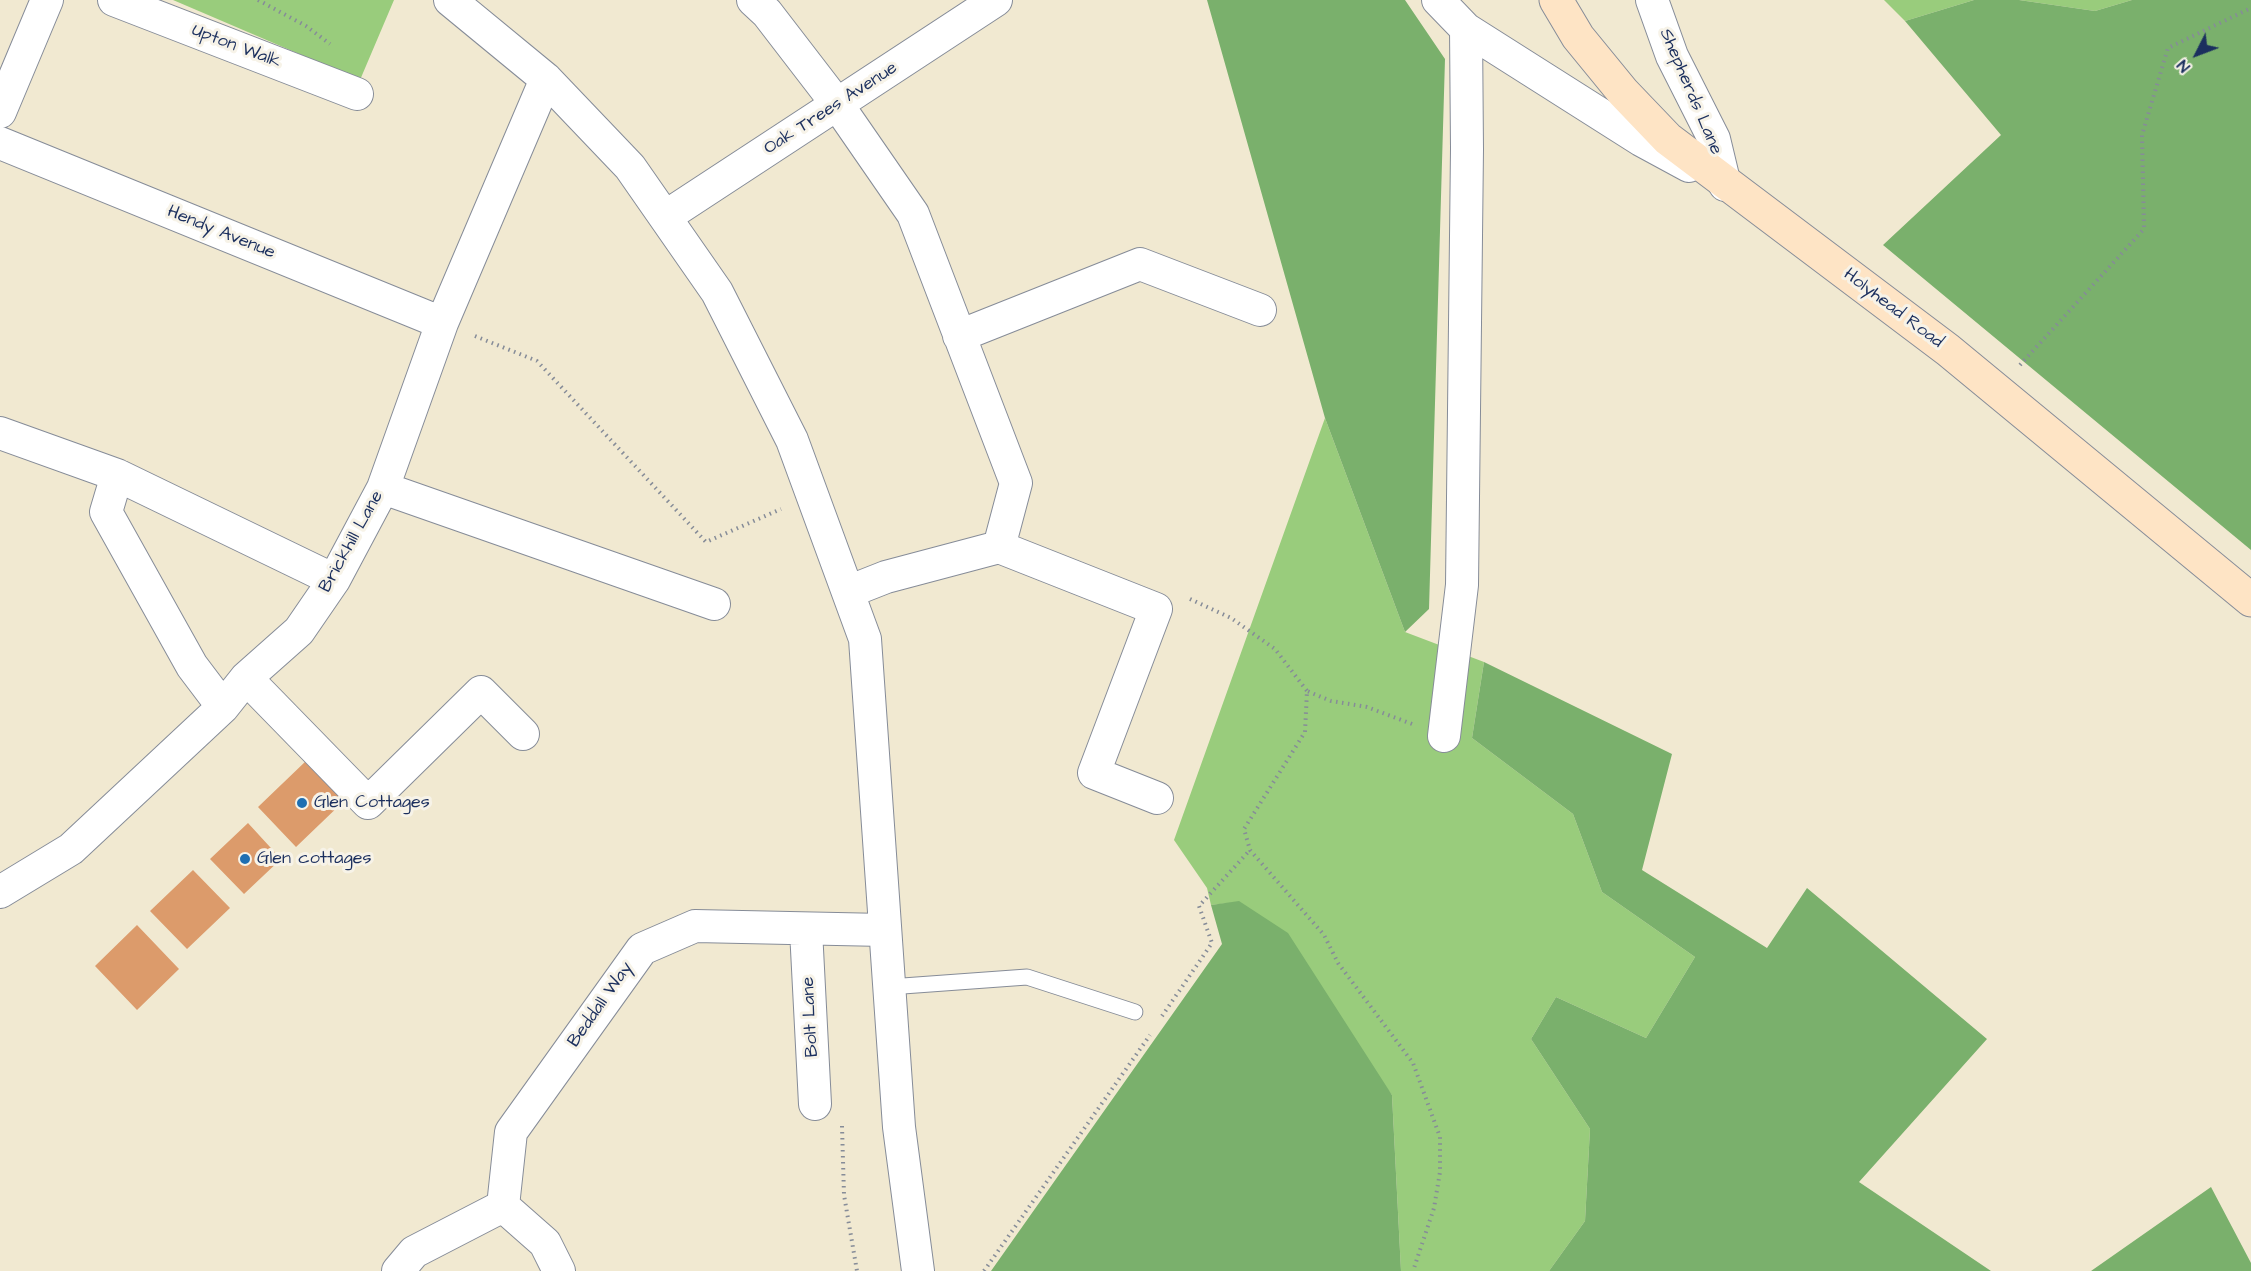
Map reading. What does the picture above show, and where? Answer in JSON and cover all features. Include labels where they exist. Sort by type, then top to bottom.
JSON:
[{"type":"main road","name":"Holyhead Road","points":[[1556,0],[1578,37],[1623,92],[1668,139],[1997,390],[2251,600]]},
{"type":"street","points":[[0,112],[47,0]]},
{"type":"street","name":"Upton Walk","points":[[114,0],[357,94]]},
{"type":"street","points":[[450,0],[546,79],[630,167],[717,292],[792,440],[848,592],[865,639],[899,1126],[918,1271]]},
{"type":"street","points":[[753,0],[767,13],[837,104],[914,214],[1016,483],[999,547]]},
{"type":"street","name":"Oak Trees Avenue","points":[[665,217],[996,0]]},
{"type":"street","points":[[1438,0],[1466,29],[1641,140],[1725,184]]},
{"type":"street","name":"Shepherds Lane","points":[[1652,0],[1672,56],[1714,139],[1725,184]]},
{"type":"street","points":[[1444,736],[1462,585],[1467,149],[1466,29]]},
{"type":"street","name":"Brickhill Lane","points":[[0,892],[71,849],[223,707],[246,678],[299,631],[334,580],[383,488],[442,323],[546,79]]},
{"type":"street","name":"Hendy Avenue","points":[[0,142],[442,323]]},
{"type":"street","points":[[960,336],[1140,264],[1260,310]]},
{"type":"street","points":[[0,433],[117,475],[334,580]]},
{"type":"street","points":[[117,475],[106,512],[192,666],[223,707]]},
{"type":"street","points":[[383,488],[714,604]]},
{"type":"street","points":[[848,592],[886,577],[999,547],[1156,609],[1094,773],[1157,798]]},
{"type":"street","points":[[246,678],[368,803],[481,692],[523,734]]},
{"type":"street","name":"Beddall Way","points":[[503,1206],[511,1132],[642,949],[695,926],[884,930]]},
{"type":"street","name":"Bolt Lane","points":[[806,930],[815,1104]]},
{"type":"street","points":[[398,1271],[414,1252],[503,1206],[545,1244],[559,1271]]},
{"type":"lane","points":[[889,987],[1027,977],[1135,1012]]},
{"type":"path","points":[[1997,390],[2144,229],[2142,135],[2168,48],[2251,8]]},
{"type":"path","points":[[442,323],[537,361],[706,542],[812,495]]},
{"type":"path","points":[[1156,609],[1185,598],[1231,618],[1275,650],[1307,691],[1331,701],[1367,707],[1444,736]]},
{"type":"path","points":[[1307,691],[1305,732],[1244,829],[1250,850],[1324,935],[1338,963],[1413,1063],[1440,1137],[1440,1172],[1434,1208],[1413,1271]]},
{"type":"path","points":[[1159,1022],[1212,943],[1199,906],[1250,850]]},
{"type":"path","points":[[984,1271],[1152,1031]]},
{"type":"green space","points":[[173,0],[394,0],[360,80]]},
{"type":"green space","points":[[1207,0],[1405,0],[1445,59],[1429,609],[1405,632],[1325,418]]},
{"type":"green space","points":[[1884,0],[1974,0],[1905,21]]},
{"type":"green space","points":[[1974,0],[2019,0],[2095,11],[2132,0],[2251,0],[2251,550],[1883,245],[2001,135],[1905,21]]},
{"type":"green space","points":[[2019,0],[2132,0],[2095,11]]},
{"type":"green space","points":[[1325,418],[1405,632],[1484,662],[1472,738],[1573,814],[1602,892],[1695,957],[1646,1038],[1556,997],[1531,1039],[1590,1129],[1585,1221],[1549,1271],[1401,1271],[1392,1095],[1239,902],[1211,905],[1207,888],[1174,840]]},
{"type":"green space","points":[[1484,662],[1672,754],[1642,870],[1767,948],[1807,888],[1987,1039],[1859,1182],[1991,1271],[1549,1271],[1585,1221],[1590,1129],[1531,1039],[1556,997],[1646,1038],[1695,957],[1602,892],[1573,814],[1472,738]]},
{"type":"green space","points":[[1239,901],[1288,933],[1392,1095],[1401,1271],[991,1271],[1222,944],[1211,905]]},
{"type":"green space","points":[[2211,1187],[2251,1263],[2251,1271],[2091,1271]]},
{"type":"building","name":"Glen Cottages","points":[[307,760],[345,800],[296,847],[258,807]]},
{"type":"building","name":"Glen cottages","points":[[248,823],[281,859],[244,894],[210,859]]},
{"type":"building","name":"Glen Cottages","points":[[193,870],[230,908],[187,949],[150,911]]},
{"type":"building","points":[[137,925],[179,969],[137,1010],[95,966]]},
{"type":"place","name":"Glen Cottages","points":[[302,803]]},
{"type":"place","name":"Glen cottages","points":[[245,859]]}]
